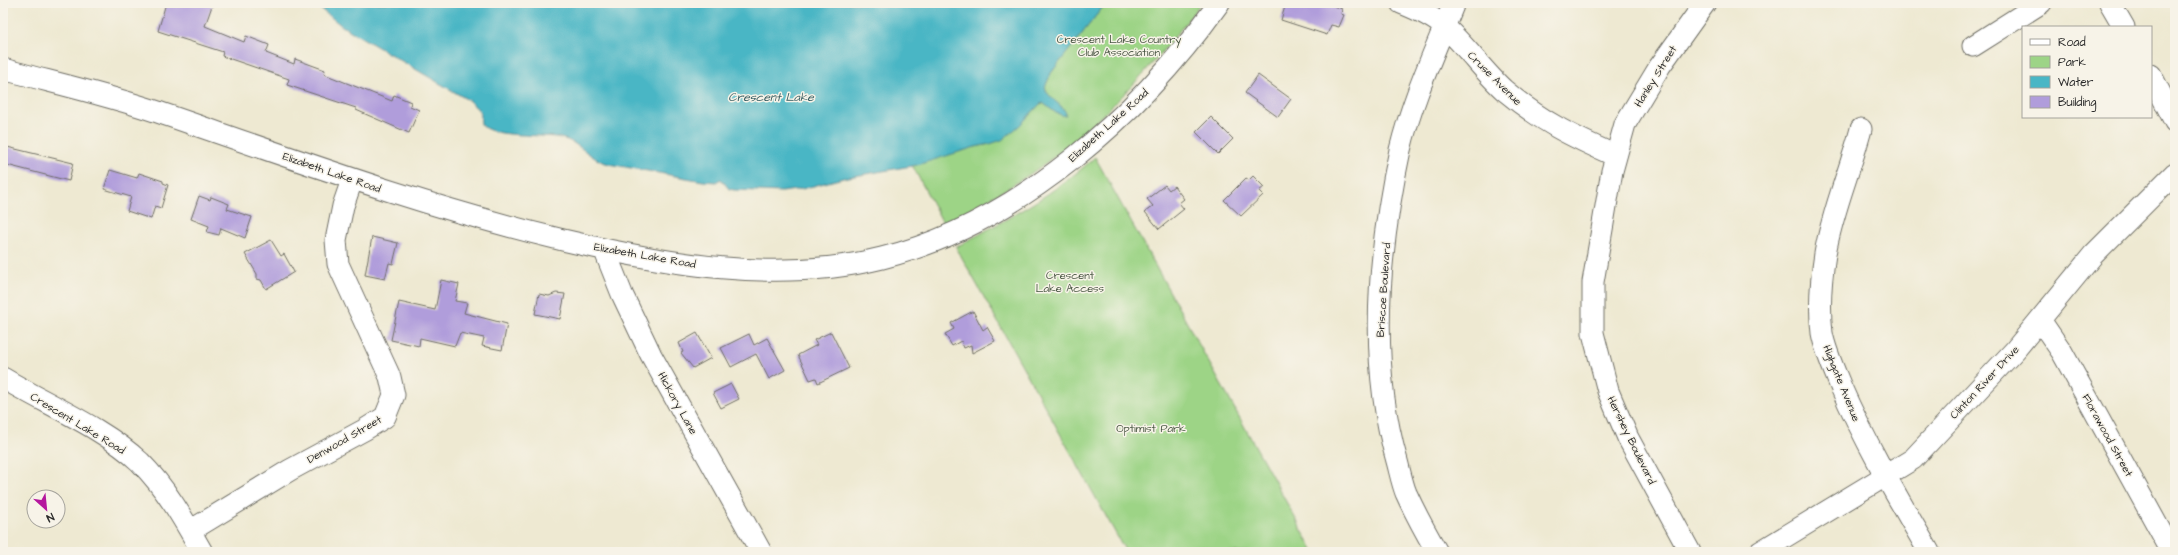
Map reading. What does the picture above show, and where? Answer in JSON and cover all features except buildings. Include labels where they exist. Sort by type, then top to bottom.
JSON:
[{"type":"street","name":"Elizabeth Lake Road","points":[[3,69],[154,111],[352,180],[489,222],[604,249],[695,264],[784,270],[830,267],[865,262],[922,246],[998,209],[1044,180],[1085,148],[1153,84],[1187,45],[1219,3]]},
{"type":"street","name":"Cruse Avenue","points":[[1401,3],[1414,8],[1445,26],[1503,88],[1531,112],[1556,129],[1616,156]]},
{"type":"street","name":"Briscoe Boulevard","points":[[1437,552],[1406,492],[1392,443],[1383,397],[1379,351],[1380,300],[1387,228],[1400,149],[1420,90],[1454,3]]},
{"type":"street","name":"Hanley Street","points":[[1616,156],[1625,124],[1660,66],[1705,3]]},
{"type":"street","points":[[1973,46],[2042,3]]},
{"type":"street","points":[[2110,3],[2123,26]]},
{"type":"street","points":[[2152,77],[2175,122]]},
{"type":"street","name":"Highgate Avenue","points":[[1862,129],[1836,208],[1825,254],[1821,294],[1822,333],[1836,373],[1855,419],[1929,552]]},
{"type":"street","name":"Hershey Boulevard","points":[[1616,156],[1593,282],[1593,333],[1608,391],[1628,438],[1690,552]]},
{"type":"street","name":"Clinton River Drive","points":[[1760,552],[1913,459],[1972,398],[2040,320],[2093,255],[2175,173]]},
{"type":"street","name":"Denwood Street","points":[[190,530],[290,470],[385,417],[394,395],[390,377],[343,277],[336,252],[339,223],[352,180]]},
{"type":"street","name":"Hickory Lane","points":[[604,249],[622,294],[651,355],[761,552]]},
{"type":"street","name":"Florawood Street","points":[[2040,320],[2062,352],[2172,552]]},
{"type":"street","name":"Crescent Lake Road","points":[[3,378],[126,450],[157,481],[190,530],[202,552]]},
{"type":"green space","name":"Crescent Lake Country Club Association","points":[[1106,3],[1201,3],[1151,65],[1096,122],[1055,156],[1029,175],[987,200],[943,223],[912,165],[990,144],[1020,125],[1040,104],[1043,103],[1056,113],[1064,109],[1049,96],[1045,87],[1051,73]]},
{"type":"green space","points":[[1095,157],[1314,552],[1126,552],[956,247],[1011,217],[1046,195],[1079,171]]},
{"type":"water","name":"Crescent Lake","points":[[313,3],[1106,3],[1051,73],[1045,87],[1049,95],[1064,110],[1066,113],[1065,116],[1056,113],[1043,103],[1040,104],[1020,125],[1002,140],[917,165],[843,178],[802,189],[782,192],[734,190],[729,189],[721,179],[716,182],[703,181],[609,164],[596,159],[574,143],[561,138],[495,132],[481,124],[480,111],[468,100],[342,26]]},
{"type":"park label","name":"Crescent Lake Access","points":[[1070,281]]},
{"type":"park label","name":"Optimist Park","points":[[1151,428]]}]
